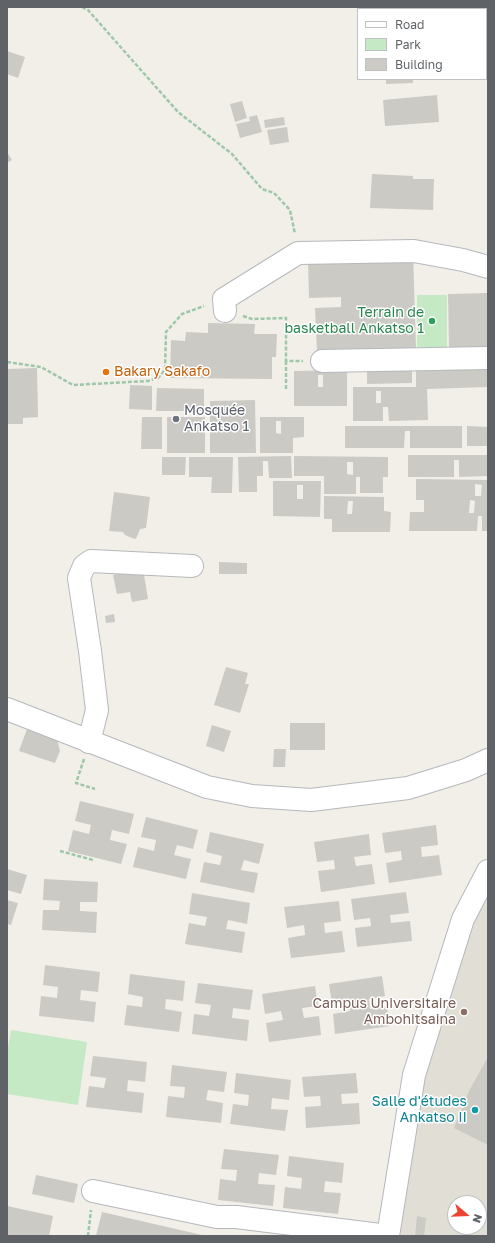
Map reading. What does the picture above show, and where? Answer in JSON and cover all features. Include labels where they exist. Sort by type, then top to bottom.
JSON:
[{"type":"street","points":[[224,305],[298,253],[414,251],[463,260],[488,267]]},
{"type":"street","points":[[322,361],[488,358]]},
{"type":"street","points":[[89,742],[97,710],[79,578],[84,566],[91,561],[192,566]]},
{"type":"street","points":[[7,709],[207,787],[252,796],[311,800],[408,788],[466,770],[488,760]]},
{"type":"street","points":[[93,1191],[217,1217],[236,1217],[388,1236],[414,1074],[463,919],[488,871]]},
{"type":"path","points":[[82,7],[88,10],[178,112],[232,154],[262,189],[274,193],[290,210],[298,253]]},
{"type":"path","points":[[7,362],[41,367],[73,385],[148,381],[158,378],[165,370],[166,332],[182,314],[224,305]]},
{"type":"path","points":[[252,319],[286,318],[286,391]]},
{"type":"path","points":[[286,361],[322,361]]},
{"type":"path","points":[[89,742],[76,783],[95,789]]},
{"type":"path","points":[[60,851],[94,860]]},
{"type":"path","points":[[88,1236],[93,1191]]},
{"type":"shaded area","name":"Campus Universitaire Ambohitsaina","points":[[488,889],[488,1236],[380,1236],[410,1101],[470,923]]},
{"type":"green space","name":"Terrain de basketball Ankatso 1","points":[[417,295],[447,295],[447,347],[417,347]]},
{"type":"green space","points":[[11,1030],[87,1042],[78,1105],[7,1094],[7,1053]]},
{"type":"building","points":[[7,51],[25,57],[18,78],[7,74]]},
{"type":"building","points":[[386,80],[413,80],[413,83],[386,84]]},
{"type":"building","points":[[437,95],[439,122],[385,126],[383,100]]},
{"type":"building","points":[[242,101],[247,118],[235,122],[230,104]]},
{"type":"building","points":[[257,115],[262,132],[240,138],[236,124],[250,121],[249,117]]},
{"type":"building","points":[[284,117],[285,125],[265,128],[264,120]]},
{"type":"building","points":[[287,127],[289,142],[270,145],[267,130]]},
{"type":"building","points":[[7,152],[12,160],[7,163]]},
{"type":"building","points":[[372,174],[413,176],[413,179],[434,179],[433,210],[370,208]]},
{"type":"building","points":[[413,254],[416,348],[317,351],[315,308],[341,307],[341,297],[309,298],[308,262]]},
{"type":"building","points":[[488,293],[488,348],[449,348],[448,294]]},
{"type":"building","points":[[208,323],[255,324],[254,334],[277,334],[276,357],[272,357],[272,379],[170,378],[171,340],[185,341],[186,332],[208,333]]},
{"type":"building","points":[[37,368],[38,417],[23,418],[23,424],[7,424],[7,369]]},
{"type":"building","points":[[488,369],[488,387],[427,389],[428,420],[389,421],[388,407],[383,407],[383,421],[353,421],[353,387],[416,387],[416,371]],"holes":[[[376,391],[381,391],[381,403],[376,403]]]},
{"type":"building","points":[[347,370],[347,406],[294,406],[294,371]],"holes":[[[318,375],[323,375],[323,387],[318,387]]]},
{"type":"building","points":[[412,370],[412,383],[367,384],[367,371]]},
{"type":"building","points":[[130,385],[152,386],[152,410],[129,409]]},
{"type":"building","points":[[157,388],[204,389],[204,411],[156,411]]},
{"type":"building","points":[[255,400],[256,453],[210,453],[210,401]]},
{"type":"building","points":[[142,417],[162,417],[162,449],[141,449]]},
{"type":"building","points":[[167,417],[205,417],[205,453],[167,453]]},
{"type":"building","points":[[260,417],[304,417],[304,437],[293,438],[293,453],[260,453]],"holes":[[[276,421],[281,421],[281,434],[276,433]]]},
{"type":"building","points":[[345,426],[462,426],[462,448],[410,448],[410,431],[405,431],[404,448],[345,448]]},
{"type":"building","points":[[467,426],[488,427],[488,446],[467,446]]},
{"type":"building","points":[[408,455],[488,455],[488,476],[459,477],[459,460],[454,460],[454,477],[408,477]]},
{"type":"building","points":[[291,456],[292,478],[269,478],[268,461],[263,461],[263,476],[257,476],[257,492],[239,492],[238,457]]},
{"type":"building","points":[[294,456],[388,457],[388,477],[383,477],[383,493],[360,493],[360,477],[356,477],[356,494],[324,494],[324,476],[294,476]],"holes":[[[347,462],[353,462],[353,475],[347,474]]]},
{"type":"building","points":[[162,457],[186,457],[185,475],[162,475]]},
{"type":"building","points":[[189,457],[233,457],[232,493],[211,493],[212,477],[189,477]]},
{"type":"building","points":[[416,479],[488,480],[488,531],[482,531],[482,516],[478,516],[477,531],[409,531],[410,512],[424,512],[424,500],[416,500]],"holes":[[[475,484],[482,485],[481,496],[475,496]],[[470,500],[475,501],[474,513],[469,513]]]},
{"type":"building","points":[[273,481],[321,481],[320,517],[273,516]],"holes":[[[297,485],[303,485],[303,499],[297,499]]]},
{"type":"building","points":[[114,492],[150,497],[146,528],[140,529],[136,539],[125,535],[123,532],[109,531]]},
{"type":"building","points":[[324,496],[384,497],[384,511],[391,512],[390,532],[332,532],[332,519],[324,519]],"holes":[[[348,501],[353,501],[352,514],[347,514]]]},
{"type":"building","points":[[219,562],[247,563],[247,574],[219,574]]},
{"type":"building","points":[[143,569],[148,599],[132,602],[130,592],[117,594],[113,575]]},
{"type":"building","points":[[114,614],[115,622],[106,623],[105,616]]},
{"type":"building","points":[[226,667],[248,673],[245,684],[249,684],[240,713],[214,705]]},
{"type":"building","points":[[290,723],[325,723],[325,750],[290,750]]},
{"type":"building","points":[[212,725],[231,731],[224,752],[206,746]]},
{"type":"building","points":[[27,729],[57,739],[60,751],[55,763],[19,751]]},
{"type":"building","points":[[274,749],[286,749],[285,767],[273,767]]},
{"type":"building","points":[[80,801],[134,814],[129,834],[112,830],[110,840],[127,844],[121,864],[68,851],[73,830],[89,834],[91,825],[75,821]]},
{"type":"building","points":[[146,817],[198,830],[193,849],[177,845],[174,855],[191,859],[186,879],[133,867],[138,847],[154,851],[156,840],[141,837]]},
{"type":"building","points":[[436,825],[438,845],[421,847],[422,857],[439,855],[442,875],[389,883],[386,863],[402,860],[401,851],[385,853],[382,833]]},
{"type":"building","points":[[210,832],[264,844],[259,864],[244,860],[241,870],[258,873],[254,893],[200,882],[204,862],[220,865],[222,856],[206,852]]},
{"type":"building","points":[[369,834],[371,855],[354,857],[356,866],[372,864],[375,884],[321,892],[318,871],[335,869],[334,860],[317,862],[314,842]]},
{"type":"building","points":[[7,869],[27,875],[21,894],[7,890]]},
{"type":"building","points":[[44,879],[98,882],[97,902],[80,902],[80,911],[97,912],[96,933],[42,930],[43,910],[59,910],[60,901],[43,900]]},
{"type":"building","points":[[406,892],[409,913],[390,915],[391,923],[410,921],[412,941],[357,947],[355,928],[371,926],[370,918],[354,920],[351,899]]},
{"type":"building","points":[[192,893],[250,903],[247,924],[228,920],[226,929],[245,932],[242,953],[185,944],[189,923],[205,926],[207,917],[189,914]]},
{"type":"building","points":[[7,900],[18,903],[11,925],[7,924]]},
{"type":"building","points":[[339,901],[341,921],[324,923],[325,933],[342,931],[345,952],[291,958],[288,938],[305,935],[304,925],[287,928],[284,907]]},
{"type":"building","points":[[45,965],[100,972],[98,992],[81,990],[80,1000],[96,1002],[94,1022],[39,1016],[41,996],[57,998],[58,987],[43,985]]},
{"type":"building","points":[[130,974],[185,981],[183,1001],[166,999],[165,1009],[182,1012],[179,1032],[124,1025],[127,1005],[142,1007],[143,997],[128,994]]},
{"type":"building","points":[[382,976],[385,996],[369,999],[370,1009],[387,1007],[390,1026],[335,1034],[333,1014],[350,1011],[349,1002],[332,1004],[329,984]]},
{"type":"building","points":[[198,983],[253,990],[250,1010],[233,1008],[232,1018],[249,1020],[247,1041],[192,1034],[194,1014],[209,1016],[211,1005],[195,1003]]},
{"type":"building","points":[[315,986],[318,1006],[302,1008],[304,1018],[319,1016],[321,1035],[269,1042],[266,1023],[283,1020],[281,1011],[265,1014],[262,994]]},
{"type":"building","points":[[93,1056],[147,1062],[145,1082],[128,1080],[127,1091],[144,1093],[142,1113],[86,1107],[89,1086],[104,1088],[106,1078],[90,1076]]},
{"type":"building","name":"Salle d'études Ankatso II","points":[[488,1057],[488,1145],[454,1128],[469,1091]]},
{"type":"building","points":[[172,1065],[227,1072],[224,1092],[208,1090],[206,1100],[223,1103],[221,1123],[166,1117],[168,1096],[184,1098],[185,1087],[170,1086]]},
{"type":"building","points":[[236,1073],[291,1080],[289,1100],[272,1098],[271,1109],[288,1110],[285,1131],[230,1124],[233,1104],[248,1106],[249,1095],[234,1093]]},
{"type":"building","points":[[356,1073],[358,1093],[341,1094],[342,1104],[359,1103],[360,1124],[306,1128],[305,1107],[321,1106],[320,1096],[304,1097],[302,1077]]},
{"type":"building","points":[[224,1149],[279,1155],[276,1175],[259,1173],[258,1184],[275,1185],[273,1206],[218,1200],[220,1179],[236,1181],[237,1170],[221,1169]]},
{"type":"building","points":[[289,1156],[344,1163],[342,1183],[325,1181],[324,1192],[341,1193],[338,1214],[283,1208],[285,1187],[301,1189],[302,1178],[287,1176]]},
{"type":"building","points":[[36,1175],[78,1184],[74,1203],[32,1194]]},
{"type":"building","points":[[7,1206],[53,1216],[49,1236],[7,1236]]},
{"type":"building","points":[[102,1212],[202,1235],[202,1236],[96,1236]]},
{"type":"building","points":[[417,1216],[426,1218],[424,1236],[415,1236]]},
{"type":"place","name":"Terrain de basketball Ankatso 1","points":[[432,321]]},
{"type":"place","name":"Bakary Sakafo","points":[[106,372]]},
{"type":"place","name":"Mosquée Ankatso 1","points":[[176,419]]},
{"type":"place","name":"Campus Universitaire Ambohitsaina","points":[[464,1012]]},
{"type":"place","name":"Salle d'études Ankatso II","points":[[475,1110]]}]
